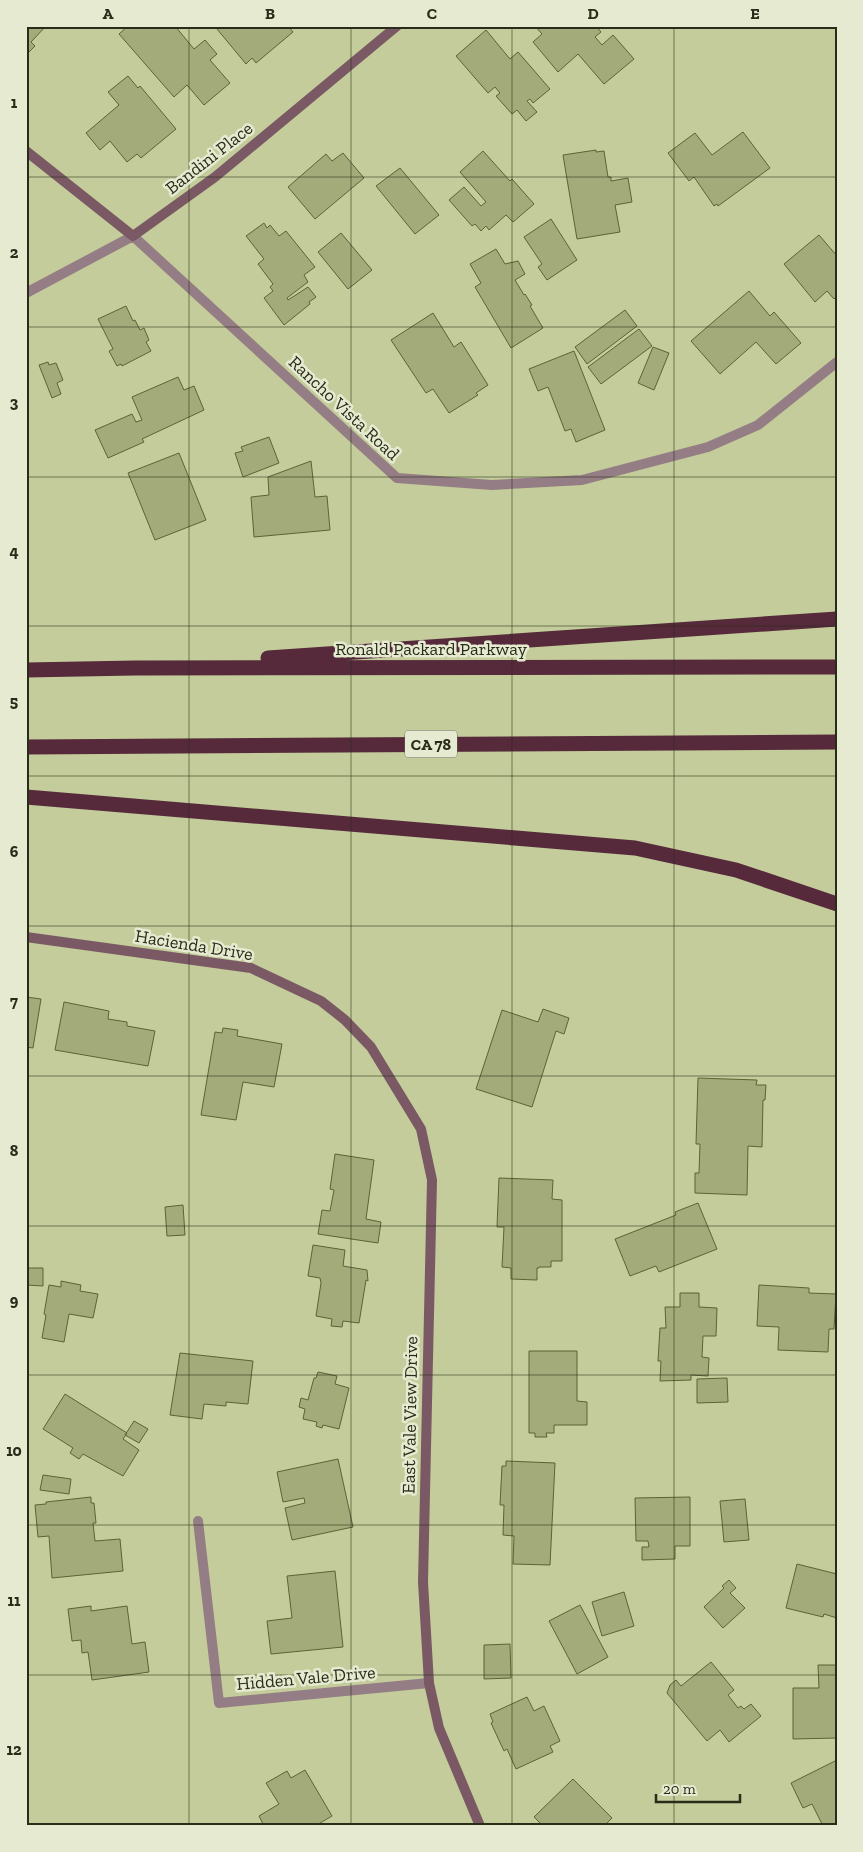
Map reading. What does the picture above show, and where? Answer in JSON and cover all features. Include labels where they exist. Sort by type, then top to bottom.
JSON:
[{"type":"highway","points":[[135,668],[837,619]]},
{"type":"highway","name":"Ronald Packard Parkway","points":[[26,670],[135,668],[837,667]]},
{"type":"highway","name":"CA 78","points":[[26,747],[837,742]]},
{"type":"highway","points":[[26,797],[634,848],[736,870],[837,904]]},
{"type":"street","name":"Bandini Place","points":[[26,293],[133,236],[215,177],[397,26]]},
{"type":"street","name":"Rancho Vista Road","points":[[26,151],[133,236],[396,478],[492,485],[582,480],[708,447],[758,425],[837,362]]},
{"type":"street","name":"Hacienda Drive","points":[[26,937],[251,968],[321,1001],[345,1020]]},
{"type":"street","name":"East Vale View Drive","points":[[345,1020],[371,1047],[421,1129],[432,1180],[423,1582],[429,1683],[439,1728],[480,1826]]},
{"type":"street","name":"Hidden Vale Drive","points":[[198,1521],[218,1703],[429,1683]]},
{"type":"building","points":[[26,26],[46,26],[31,42],[35,46],[26,55]]},
{"type":"building","points":[[128,26],[175,26],[194,49],[205,40],[217,54],[210,60],[230,83],[204,105],[187,85],[174,97],[119,34]]},
{"type":"building","points":[[220,26],[288,26],[293,32],[256,63],[252,58],[246,64],[217,29]]},
{"type":"building","points":[[535,26],[596,26],[601,32],[595,37],[602,45],[613,35],[634,59],[604,84],[578,54],[558,72],[533,42],[542,34]]},
{"type":"building","points":[[486,30],[510,59],[518,52],[550,89],[533,103],[530,99],[527,101],[537,112],[526,121],[517,110],[512,114],[496,96],[500,93],[495,87],[488,93],[456,56]]},
{"type":"building","points":[[128,76],[138,88],[140,86],[176,129],[141,158],[137,154],[127,162],[110,141],[100,150],[86,133],[119,105],[108,92]]},
{"type":"building","points":[[743,132],[770,168],[718,206],[717,204],[714,206],[694,177],[689,181],[668,153],[695,133],[712,155]]},
{"type":"building","points":[[596,150],[596,152],[604,151],[608,177],[611,177],[611,181],[628,178],[632,202],[615,205],[620,232],[577,239],[563,155]]},
{"type":"building","points":[[483,151],[534,204],[513,222],[506,215],[489,230],[486,226],[481,231],[475,224],[472,226],[449,200],[464,187],[481,206],[486,202],[460,172]]},
{"type":"building","points":[[343,153],[364,178],[315,219],[288,187],[326,154],[332,161]]},
{"type":"building","points":[[400,168],[439,215],[415,234],[376,186]]},
{"type":"building","points":[[551,219],[577,260],[547,280],[538,267],[542,264],[524,237]]},
{"type":"building","points":[[264,223],[267,228],[270,225],[279,236],[286,231],[315,267],[304,275],[308,282],[287,298],[288,300],[308,287],[316,297],[284,325],[264,298],[273,291],[270,287],[273,284],[258,264],[264,259],[246,236]]},
{"type":"building","points":[[341,233],[372,270],[348,289],[318,252]]},
{"type":"building","points":[[819,235],[837,256],[837,296],[834,299],[827,291],[815,302],[784,264]]},
{"type":"building","points":[[496,249],[505,264],[518,261],[525,274],[515,280],[532,305],[530,306],[543,328],[511,348],[475,287],[481,283],[470,264]]},
{"type":"building","points":[[749,291],[770,316],[774,312],[801,343],[776,364],[756,342],[720,374],[691,341]]},
{"type":"building","points":[[126,306],[133,321],[135,320],[140,330],[144,328],[149,340],[146,342],[151,351],[122,366],[121,364],[117,366],[109,351],[113,349],[98,319]]},
{"type":"building","points":[[625,310],[637,326],[587,364],[575,347]]},
{"type":"building","points":[[433,313],[454,347],[461,342],[488,385],[476,393],[478,395],[449,413],[433,389],[426,393],[391,340]]},
{"type":"building","points":[[639,329],[652,346],[601,384],[588,367]]},
{"type":"building","points":[[653,347],[669,353],[654,390],[638,383]]},
{"type":"building","points":[[574,351],[605,430],[576,442],[571,429],[565,431],[548,387],[538,391],[529,369]]},
{"type":"building","points":[[48,362],[49,365],[56,363],[63,380],[57,383],[61,394],[52,398],[39,365]]},
{"type":"building","points":[[178,377],[184,390],[194,386],[204,410],[142,439],[144,442],[108,458],[95,430],[132,414],[136,422],[142,420],[132,397]]},
{"type":"building","points":[[269,437],[279,463],[243,477],[235,453],[243,451],[241,447]]},
{"type":"building","points":[[179,453],[206,520],[155,540],[128,473]]},
{"type":"building","points":[[311,461],[315,497],[327,496],[330,530],[254,537],[251,497],[269,495],[268,477]]},
{"type":"building","points":[[26,997],[41,999],[33,1048],[26,1047]]},
{"type":"building","points":[[64,1002],[109,1011],[108,1019],[127,1022],[127,1026],[155,1031],[148,1066],[55,1050]]},
{"type":"building","points":[[543,1009],[569,1018],[564,1034],[556,1031],[532,1107],[476,1089],[502,1010],[538,1022]]},
{"type":"building","points":[[223,1028],[238,1030],[237,1036],[282,1044],[274,1087],[243,1082],[236,1120],[201,1115],[215,1032],[222,1033]]},
{"type":"building","points":[[698,1078],[757,1080],[756,1085],[766,1085],[765,1100],[763,1100],[762,1147],[748,1146],[747,1195],[695,1193],[695,1173],[699,1173],[700,1144],[696,1144]]},
{"type":"building","points":[[335,1154],[374,1160],[366,1219],[381,1222],[378,1243],[318,1234],[322,1210],[330,1211],[334,1190],[330,1189]]},
{"type":"building","points":[[499,1178],[553,1180],[552,1199],[562,1200],[562,1261],[551,1261],[551,1267],[537,1268],[537,1280],[511,1279],[511,1268],[502,1267],[504,1227],[497,1227]]},
{"type":"building","points":[[698,1203],[717,1249],[659,1272],[656,1266],[630,1276],[615,1239],[676,1215],[675,1212]]},
{"type":"building","points":[[183,1205],[185,1235],[167,1236],[165,1207]]},
{"type":"building","points":[[313,1245],[345,1250],[343,1266],[367,1270],[368,1281],[366,1280],[359,1323],[343,1321],[342,1327],[331,1326],[332,1319],[316,1316],[321,1283],[320,1278],[308,1276]]},
{"type":"building","points":[[26,1268],[43,1268],[43,1286],[26,1285]]},
{"type":"building","points":[[61,1281],[81,1285],[80,1291],[98,1294],[93,1318],[69,1314],[64,1342],[42,1338],[49,1285],[61,1287]]},
{"type":"building","points":[[759,1285],[809,1288],[809,1293],[836,1294],[834,1329],[829,1329],[828,1352],[778,1350],[779,1327],[757,1326]]},
{"type":"building","points":[[680,1293],[699,1293],[699,1307],[717,1308],[716,1336],[703,1336],[702,1357],[709,1358],[708,1376],[691,1375],[691,1380],[660,1381],[661,1361],[658,1361],[660,1328],[666,1328],[665,1307],[680,1307]]},
{"type":"building","points":[[529,1351],[577,1351],[577,1401],[587,1402],[587,1425],[554,1425],[554,1433],[546,1433],[547,1437],[535,1437],[535,1433],[529,1433]]},
{"type":"building","points":[[180,1353],[253,1361],[248,1404],[226,1402],[226,1406],[204,1404],[202,1419],[170,1415]]},
{"type":"building","points":[[318,1372],[337,1376],[335,1384],[349,1388],[339,1429],[323,1425],[322,1428],[316,1426],[317,1422],[303,1419],[305,1409],[299,1407],[301,1398],[308,1400],[314,1378],[316,1378]]},
{"type":"building","points":[[727,1378],[728,1402],[697,1403],[697,1379]]},
{"type":"building","points":[[65,1394],[127,1433],[123,1439],[139,1450],[123,1476],[83,1454],[79,1459],[70,1453],[73,1448],[43,1429]]},
{"type":"building","points":[[134,1421],[148,1429],[139,1443],[125,1435]]},
{"type":"building","points":[[338,1459],[353,1527],[292,1540],[285,1508],[305,1503],[304,1498],[283,1502],[277,1472]]},
{"type":"building","points":[[506,1461],[555,1463],[550,1565],[513,1564],[514,1536],[503,1535],[504,1505],[500,1505],[502,1466],[506,1466]]},
{"type":"building","points":[[43,1475],[71,1479],[69,1494],[40,1490]]},
{"type":"building","points":[[91,1497],[91,1503],[94,1503],[96,1523],[93,1523],[95,1541],[120,1539],[123,1571],[52,1578],[49,1536],[38,1537],[35,1505]]},
{"type":"building","points":[[690,1497],[690,1546],[675,1546],[675,1559],[642,1560],[642,1547],[649,1547],[648,1541],[636,1541],[635,1498]]},
{"type":"building","points":[[745,1499],[749,1540],[724,1542],[720,1501]]},
{"type":"building","points":[[797,1564],[837,1574],[837,1618],[824,1614],[823,1617],[786,1608]]},
{"type":"building","points":[[335,1571],[343,1647],[271,1654],[267,1621],[292,1618],[287,1576]]},
{"type":"building","points":[[729,1580],[736,1588],[730,1593],[745,1608],[723,1628],[704,1607],[724,1588],[722,1586]]},
{"type":"building","points":[[624,1592],[634,1626],[602,1636],[592,1602]]},
{"type":"building","points":[[580,1605],[608,1657],[577,1674],[549,1621]]},
{"type":"building","points":[[91,1606],[91,1611],[127,1606],[132,1644],[145,1642],[149,1672],[92,1680],[88,1652],[82,1653],[81,1640],[72,1641],[68,1609]]},
{"type":"building","points":[[510,1644],[511,1678],[484,1679],[484,1645]]},
{"type":"building","points":[[711,1662],[734,1690],[728,1695],[738,1708],[741,1706],[744,1709],[751,1704],[761,1716],[729,1742],[720,1730],[707,1741],[667,1693],[670,1685],[676,1680],[681,1686]]},
{"type":"building","points":[[818,1665],[837,1665],[837,1738],[793,1739],[793,1688],[819,1688]]},
{"type":"building","points":[[527,1697],[534,1711],[544,1706],[560,1741],[550,1746],[553,1752],[516,1769],[507,1749],[504,1751],[491,1723],[493,1722],[490,1714]]},
{"type":"building","points":[[837,1760],[837,1826],[823,1826],[812,1804],[803,1808],[791,1783]]},
{"type":"building","points":[[305,1770],[332,1816],[315,1826],[264,1826],[259,1816],[279,1804],[266,1783],[287,1771],[291,1778]]},
{"type":"building","points":[[573,1779],[612,1818],[604,1826],[543,1826],[534,1817]]}]
